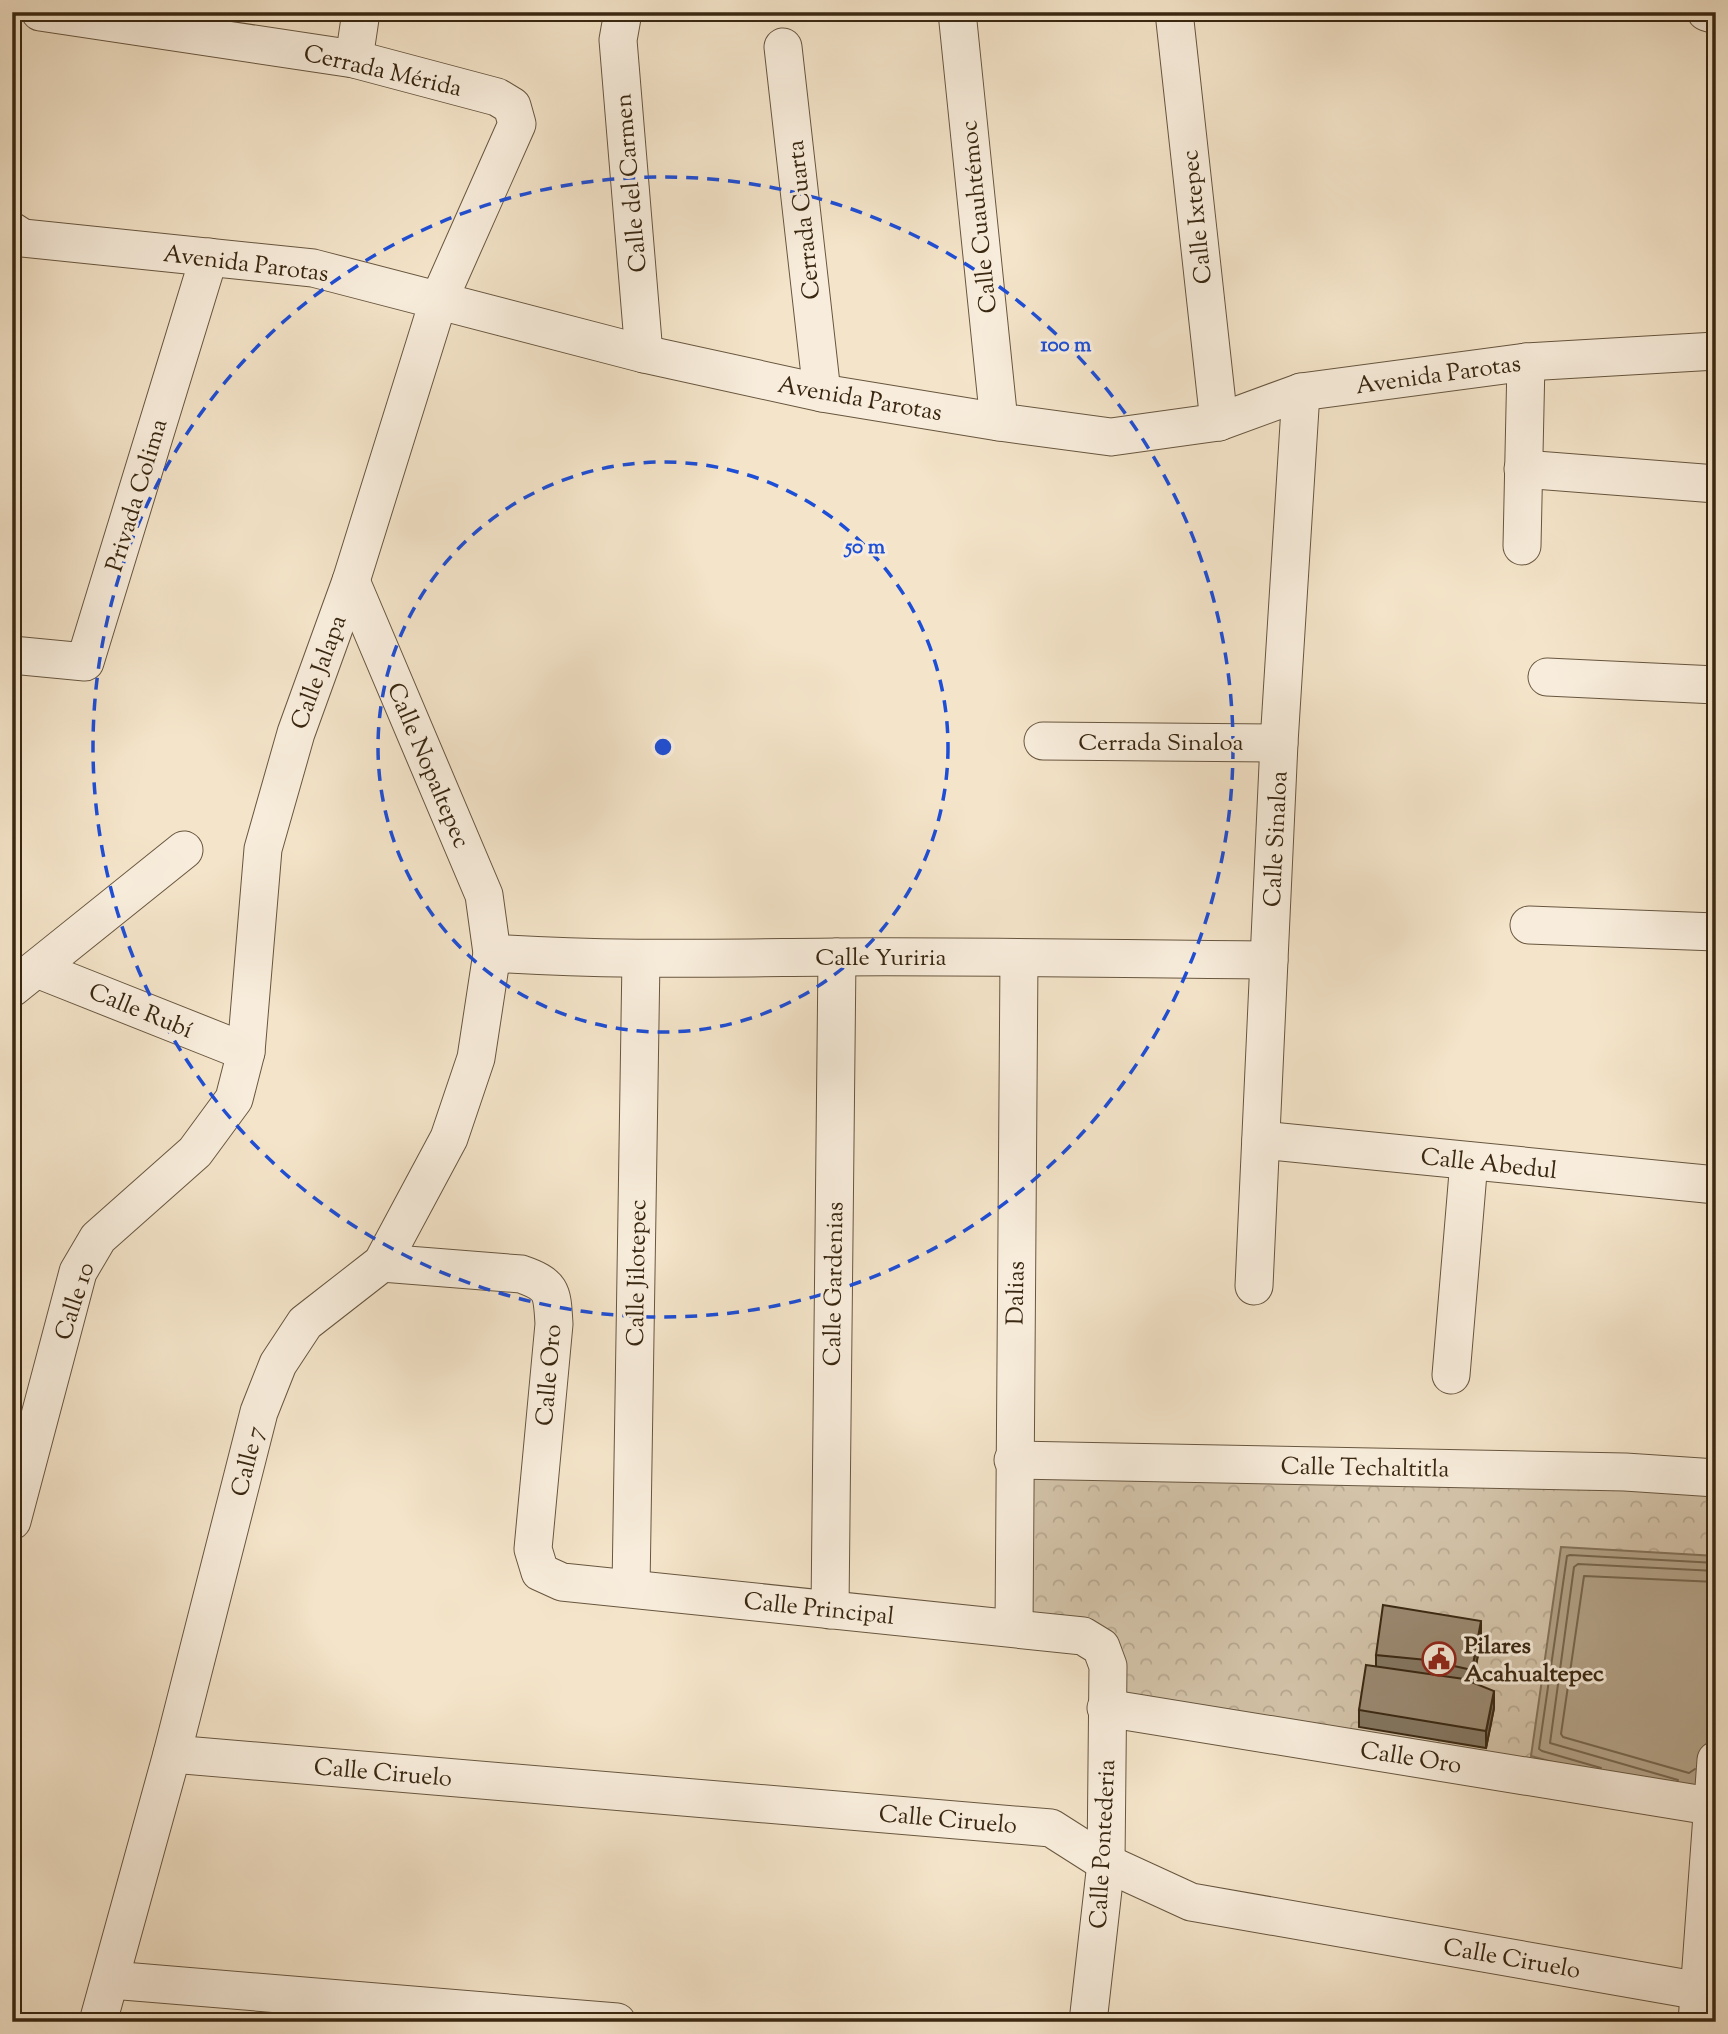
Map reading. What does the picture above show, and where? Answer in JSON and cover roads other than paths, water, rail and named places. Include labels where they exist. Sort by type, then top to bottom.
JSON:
[{"type":"street","name":"Cerrada Mérida","points":[[40,12],[354,59],[497,97],[512,106],[517,124],[438,302]]},
{"type":"street","points":[[354,59],[361,12]]},
{"type":"street","name":"Calle del Carmen","points":[[623,12],[618,40],[644,354]]},
{"type":"street","name":"Calle Cuauhtémoc","points":[[957,12],[999,422]]},
{"type":"street","name":"Calle Ixtepec","points":[[1174,12],[1219,422]]},
{"type":"street","points":[[1706,12],[1716,15]]},
{"type":"street","name":"Cerrada Cuarta","points":[[783,47],[822,393]]},
{"type":"street","name":"Avenida Parotas","points":[[12,231],[23,238],[313,268],[644,354],[822,393],[1111,437],[1219,422],[1301,393],[1526,362],[1716,351]]},
{"type":"street","name":"Privada Colima","points":[[12,655],[85,662],[209,257]]},
{"type":"street","name":"Calle Jalapa","points":[[246,1052],[263,849],[296,733],[351,581],[438,302]]},
{"type":"street","points":[[1522,546],[1526,362]]},
{"type":"street","name":"Calle Sinaloa","points":[[1254,1286],[1279,743],[1301,393]]},
{"type":"street","points":[[1523,469],[1716,484]]},
{"type":"street","name":"Calle Nopaltepec","points":[[351,581],[484,895],[492,953]]},
{"type":"street","points":[[1547,677],[1716,685]]},
{"type":"street","name":"Cerrada Sinaloa","points":[[1043,741],[1279,743]]},
{"type":"street","points":[[24,979],[184,850]]},
{"type":"street","points":[[1529,925],[1716,932]]},
{"type":"street","name":"Calle Yuriria","points":[[492,953],[640,959],[837,957],[1269,960]]},
{"type":"street","name":"Calle 7","points":[[98,2022],[172,1754],[259,1412],[278,1364],[305,1323],[382,1262],[449,1138],[476,1058],[492,953]]},
{"type":"street","name":"Calle Gardenias","points":[[830,1610],[837,957]]},
{"type":"street","name":"Dalias","points":[[1014,1628],[1013,1460],[1019,958]]},
{"type":"street","name":"Calle Jilotepec","points":[[631,1588],[640,959]]},
{"type":"street","name":"Calle Rubí","points":[[24,979],[246,1052]]},
{"type":"street","name":"Calle 10","points":[[12,1521],[78,1272],[98,1238],[195,1152],[234,1099],[246,1052]]},
{"type":"street","name":"Calle Abedul","points":[[1261,1140],[1716,1185]]},
{"type":"street","points":[[1451,1375],[1469,1161]]},
{"type":"street","name":"Calle Oro","points":[[382,1262],[521,1274],[541,1281],[552,1294],[554,1324],[533,1549]]},
{"type":"street","name":"Calle Techaltitla","points":[[1013,1460],[1625,1472],[1716,1478]]},
{"type":"street","name":"Calle Principal","points":[[533,1549],[540,1572],[562,1582],[1083,1636],[1101,1647],[1108,1666]]},
{"type":"street","name":"Calle Pontederia","points":[[1088,2022],[1106,1863],[1108,1666]]},
{"type":"street","name":"Calle Oro","points":[[1106,1708],[1713,1807]]},
{"type":"street","name":"Calle Ciruelo","points":[[172,1754],[1051,1828],[1106,1863],[1191,1902],[1698,2007]]},
{"type":"street","points":[[1698,2007],[1716,1760]]},
{"type":"street","points":[[111,1980],[617,2022]]},
{"type":"water","points":[[1561,1547],[1716,1556],[1716,1741],[1711,1806],[1531,1756]]},
{"type":"place","name":"Pilares Acahualtepec","points":[[1439,1659]]}]
